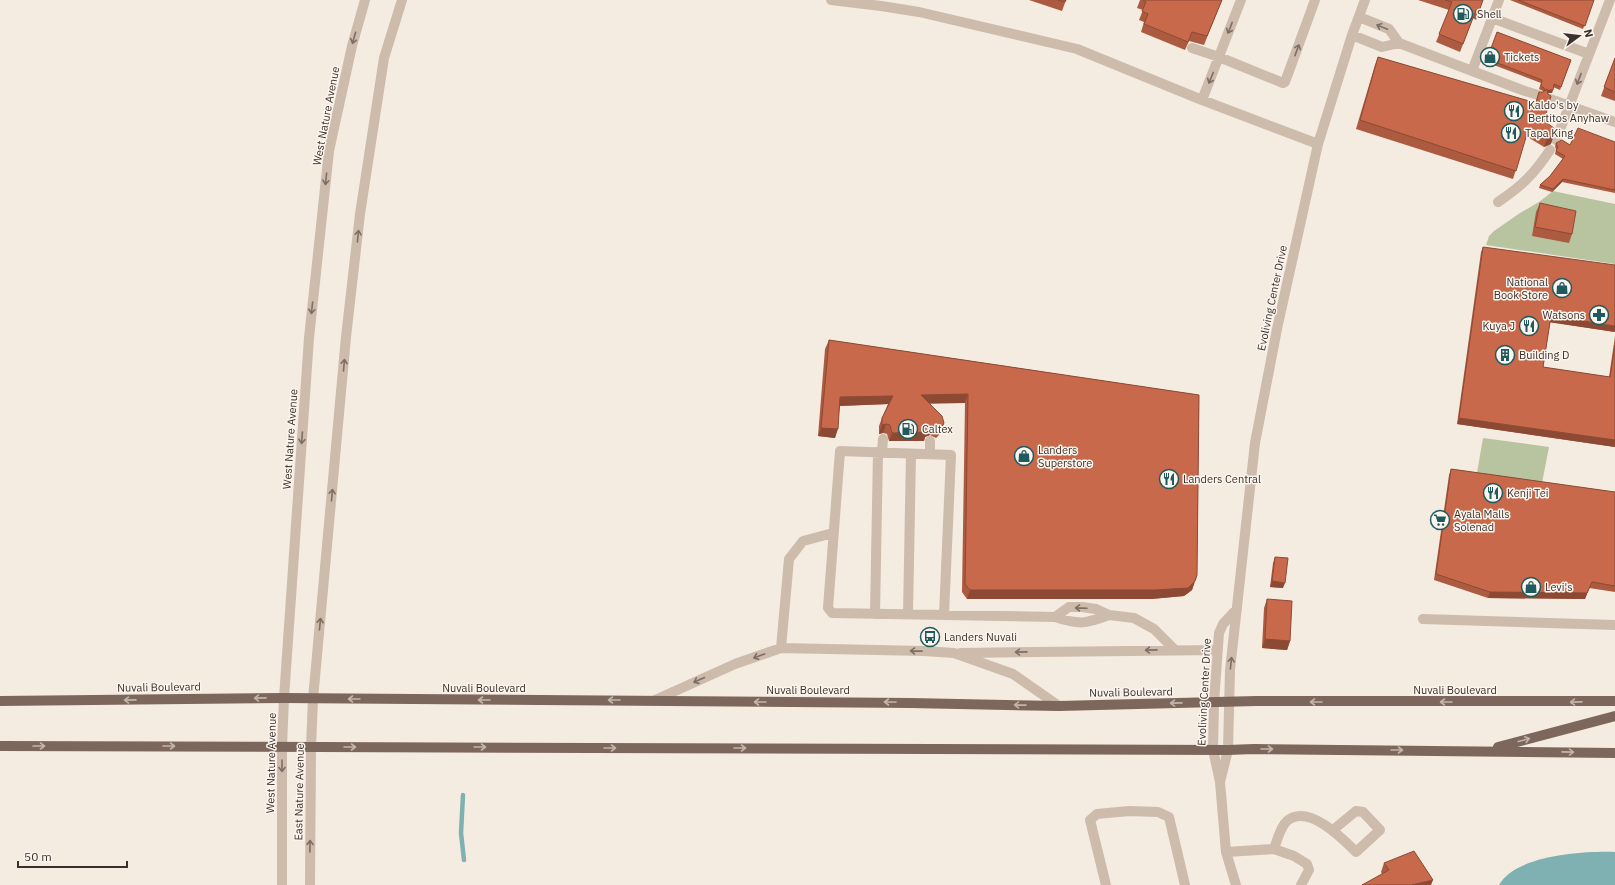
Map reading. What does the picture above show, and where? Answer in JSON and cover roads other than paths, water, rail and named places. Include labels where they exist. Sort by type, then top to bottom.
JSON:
[{"type":"main road","name":"Nuvali Boulevard","points":[[0,701],[284,698],[910,702],[1059,706],[1214,702],[1615,702]]},
{"type":"main road","points":[[1487,750],[1615,716]]},
{"type":"main road","points":[[0,746],[1262,749],[1487,750],[1615,753]]},
{"type":"street","name":"West Nature Avenue","points":[[282,885],[282,747],[284,698],[309,338],[329,151],[352,46],[364,0]]},
{"type":"street","points":[[313,699],[346,345],[360,214],[384,58],[402,0]]},
{"type":"street","points":[[831,0],[882,3],[1077,49],[1202,100],[1318,144]]},
{"type":"street","points":[[1202,100],[1241,0]]},
{"type":"street","points":[[1192,48],[1219,57],[1283,83],[1285,82],[1315,0]]},
{"type":"street","name":"Evoliving Center Drive","points":[[1220,782],[1228,750],[1230,670],[1255,444],[1277,329],[1318,144],[1365,0]]},
{"type":"street","points":[[1472,71],[1499,0]]},
{"type":"street","points":[[1556,140],[1610,0]]},
{"type":"street","points":[[1359,17],[1389,29],[1399,44]]},
{"type":"street","points":[[1492,18],[1589,54]]},
{"type":"street","points":[[1352,36],[1382,47],[1399,44],[1538,94]]},
{"type":"street","points":[[1550,99],[1615,122]]},
{"type":"street","points":[[1498,202],[1518,188],[1531,176],[1550,150]]},
{"type":"street","points":[[875,614],[880,452],[883,439]]},
{"type":"street","points":[[930,441],[930,454]]},
{"type":"street","points":[[944,615],[951,455],[840,451],[828,608],[832,613],[1055,617],[1070,622],[1087,623],[1109,615]]},
{"type":"street","points":[[908,614],[911,454]]},
{"type":"street","points":[[780,648],[789,559],[803,541],[833,533]]},
{"type":"street","points":[[1055,617],[1069,608],[1076,607],[1096,609],[1109,615],[1134,618],[1154,629],[1175,650]]},
{"type":"street","name":"Evoliving Center Drive","points":[[1236,885],[1226,852],[1220,782],[1212,750],[1219,633],[1222,624],[1237,609]]},
{"type":"street","points":[[1422,619],[1615,625]]},
{"type":"street","points":[[653,701],[735,664],[780,648],[954,653],[1218,650]]},
{"type":"street","points":[[954,653],[1013,674],[1059,706]]},
{"type":"street","name":"East Nature Avenue","points":[[310,885],[311,747],[313,699]]},
{"type":"street","points":[[1106,885],[1090,820],[1097,814],[1129,811],[1158,812],[1169,817],[1185,885]]},
{"type":"street","points":[[1274,849],[1282,828],[1287,820],[1297,817],[1310,818],[1333,830]]},
{"type":"street","points":[[1226,852],[1274,849],[1294,856],[1307,864],[1309,870],[1301,885]]},
{"type":"water","points":[[1615,852],[1615,885],[1499,885],[1508,875],[1520,867],[1535,861],[1569,854]]},
{"type":"waterway","points":[[463,795],[461,833],[464,860]]},
{"type":"place","name":"Shell","points":[[1463,14]]},
{"type":"place","name":"Tickets","points":[[1490,57]]},
{"type":"place","name":"Kaldo's by Bertitos Anyhaw","points":[[1514,111]]},
{"type":"place","name":"Tapa King","points":[[1511,133]]},
{"type":"place","name":"National Book Store","points":[[1562,288]]},
{"type":"place","name":"Watsons","points":[[1599,315]]},
{"type":"place","name":"Kuya J","points":[[1529,326]]},
{"type":"place","name":"Building D","points":[[1505,355]]},
{"type":"place","name":"Caltex","points":[[908,429]]},
{"type":"place","name":"Landers Superstore","points":[[1024,456]]},
{"type":"place","name":"Landers Central","points":[[1169,479]]},
{"type":"place","name":"Kenji Tei","points":[[1493,493]]},
{"type":"place","name":"Ayala Malls Solenad","points":[[1440,520]]},
{"type":"place","name":"Levi's","points":[[1531,587]]},
{"type":"place","name":"Landers Nuvali","points":[[930,637]]}]
